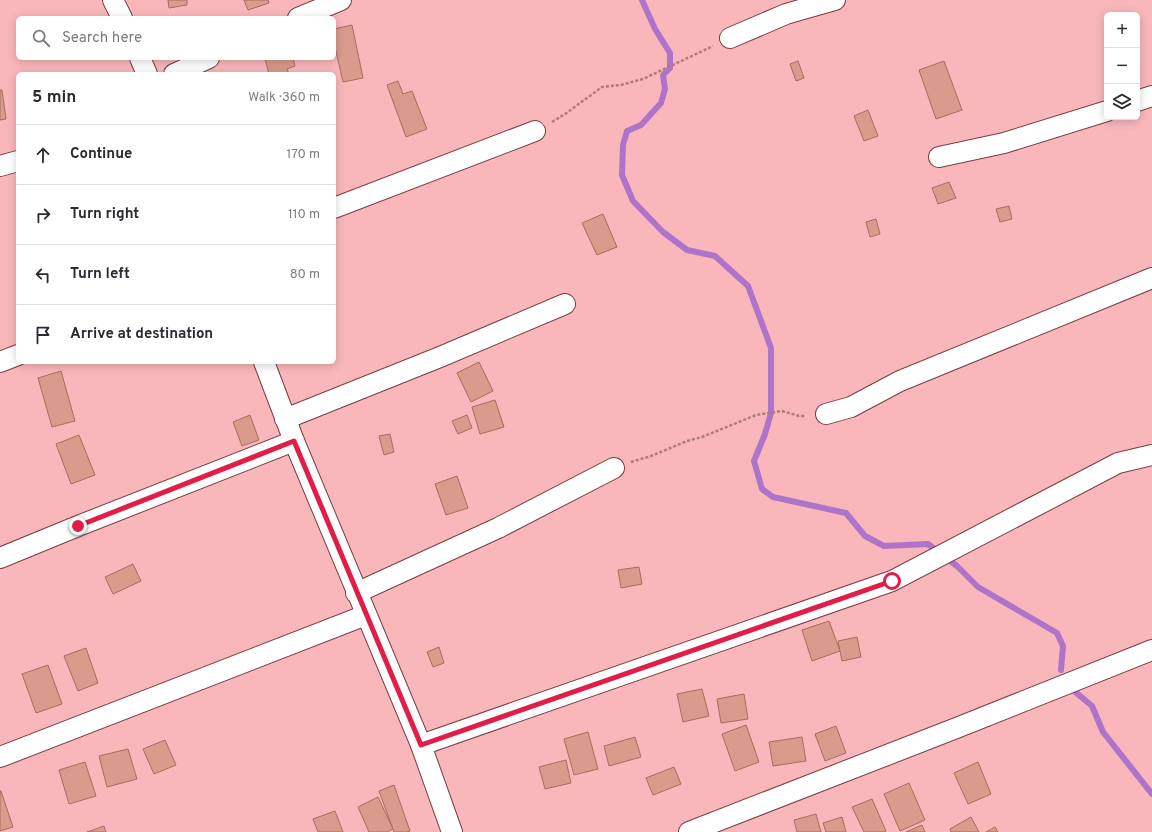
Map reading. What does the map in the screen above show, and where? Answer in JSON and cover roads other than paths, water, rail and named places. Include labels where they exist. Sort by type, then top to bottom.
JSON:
[{"type":"street","points":[[113,0],[121,16]]},
{"type":"street","points":[[303,16],[341,0]]},
{"type":"street","points":[[730,38],[786,14],[835,0]]},
{"type":"street","points":[[141,60],[146,72]]},
{"type":"street","points":[[178,72],[205,60]]},
{"type":"street","points":[[1140,101],[1152,96]]},
{"type":"street","points":[[939,157],[1004,143],[1104,112]]},
{"type":"street","points":[[336,207],[535,131]]},
{"type":"street","points":[[0,166],[16,162]]},
{"type":"street","points":[[826,414],[851,407],[900,381],[1152,278]]},
{"type":"street","points":[[285,419],[440,357],[564,304]]},
{"type":"street","points":[[0,362],[16,356]]},
{"type":"street","points":[[265,364],[285,419],[356,593],[421,745],[452,832]]},
{"type":"street","points":[[0,558],[294,441]]},
{"type":"street","points":[[421,745],[892,581],[1118,463],[1152,455]]},
{"type":"street","points":[[356,593],[498,528],[614,468]]},
{"type":"street","points":[[0,757],[366,615]]},
{"type":"street","points":[[689,832],[1152,650]]},
{"type":"waterway","points":[[642,0],[655,29],[670,53],[670,68],[663,75],[665,89],[661,103],[641,125],[627,131],[623,145],[622,175],[633,201],[663,232],[687,250],[715,256],[748,286],[771,348],[771,413],[765,434],[754,461],[762,489],[773,497],[846,513],[865,536],[884,546],[928,544],[957,566],[978,587],[1057,633],[1063,646],[1061,670]]},
{"type":"waterway","points":[[1073,690],[1092,706],[1103,732],[1152,794]]}]
